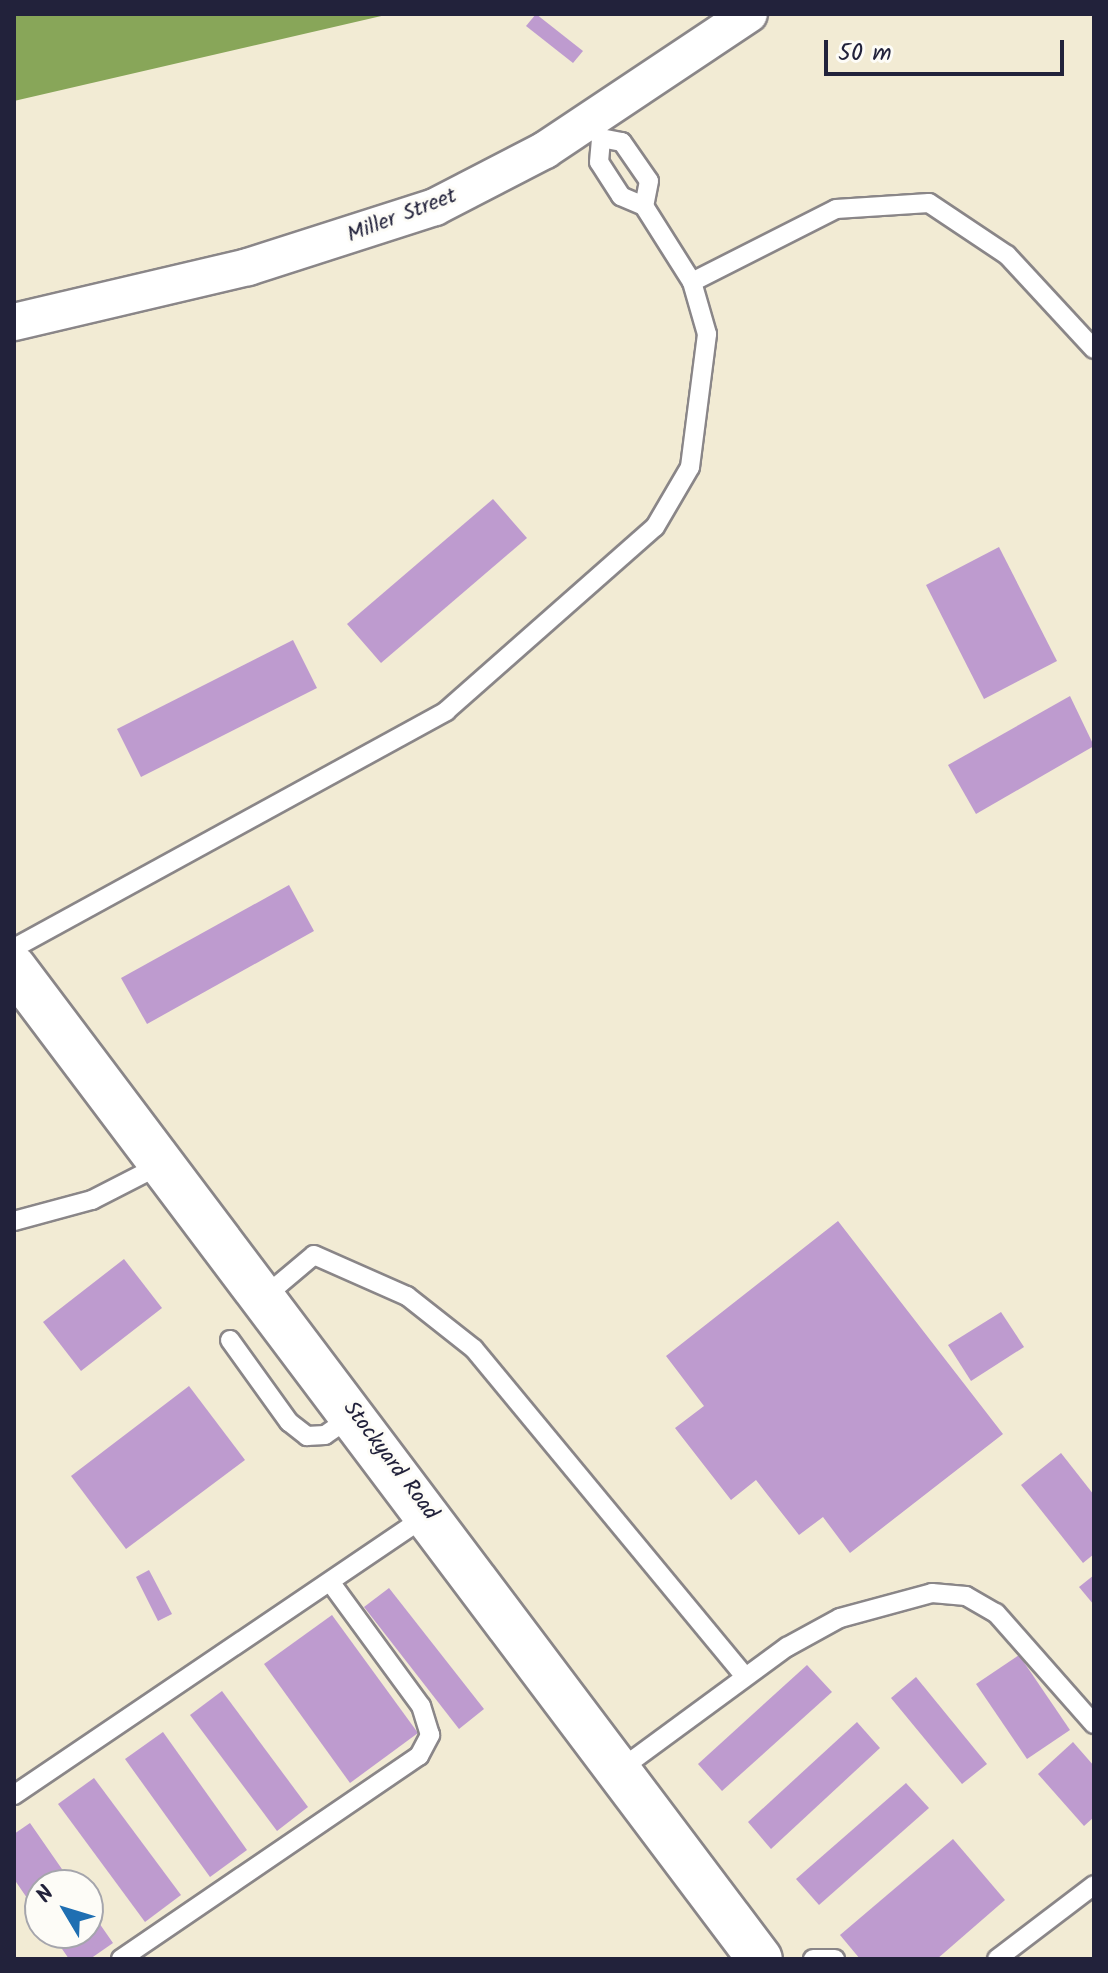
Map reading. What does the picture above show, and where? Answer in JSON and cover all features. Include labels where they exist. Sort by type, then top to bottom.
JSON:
[{"type":"street","name":"Miller Street","points":[[14,322],[370,231],[435,207],[596,130],[749,14]]},
{"type":"street","name":"Stockyard Road","points":[[14,968],[429,1513],[760,1959]]},
{"type":"lane","points":[[596,130],[622,142],[649,181],[644,206]]},
{"type":"lane","points":[[14,948],[446,711],[655,527],[690,467],[707,334],[692,282],[644,206],[621,196],[599,162],[596,130]]},
{"type":"lane","points":[[692,282],[836,209],[929,203],[1007,255],[1094,349]]},
{"type":"lane","points":[[14,1221],[92,1200],[162,1164]]},
{"type":"lane","points":[[264,1297],[314,1255],[350,1266],[429,1314],[474,1349],[590,1482],[742,1673]]},
{"type":"lane","points":[[230,1340],[289,1422],[307,1436],[325,1435],[354,1414]]},
{"type":"lane","points":[[14,1795],[331,1583],[429,1513]]},
{"type":"lane","points":[[121,1959],[419,1756],[430,1735],[421,1706],[331,1583]]},
{"type":"lane","points":[[618,1771],[742,1673],[840,1618],[932,1593],[966,1596],[996,1613],[1094,1724]]},
{"type":"lane","points":[[997,1959],[1094,1885]]},
{"type":"lane","points":[[813,1959],[835,1959]]},
{"type":"green space","points":[[14,14],[390,14],[14,101]]},
{"type":"building","points":[[536,14],[583,51],[573,63],[526,26]]},
{"type":"building","points":[[493,499],[527,538],[381,663],[347,624]]},
{"type":"building","points":[[999,547],[1057,661],[984,699],[926,585]]},
{"type":"building","points":[[293,640],[317,688],[141,777],[117,729]]},
{"type":"building","points":[[1070,696],[1094,746],[976,814],[948,765]]},
{"type":"building","points":[[289,885],[314,931],[147,1024],[121,978]]},
{"type":"building","points":[[838,1221],[1003,1434],[850,1553],[823,1517],[799,1535],[756,1480],[731,1500],[675,1428],[704,1406],[666,1356]]},
{"type":"building","points":[[124,1259],[162,1308],[81,1371],[43,1322]]},
{"type":"building","points":[[1001,1312],[1024,1347],[971,1381],[948,1345]]},
{"type":"building","points":[[189,1386],[245,1460],[126,1549],[71,1476]]},
{"type":"building","points":[[1061,1453],[1094,1495],[1094,1554],[1083,1563],[1021,1485]]},
{"type":"building","points":[[149,1570],[172,1614],[158,1621],[136,1577]]},
{"type":"building","points":[[1094,1575],[1094,1605],[1079,1587]]},
{"type":"building","points":[[389,1588],[484,1709],[459,1729],[364,1607]]},
{"type":"building","points":[[332,1615],[418,1733],[350,1783],[264,1664]]},
{"type":"building","points":[[1019,1655],[1070,1730],[1027,1759],[976,1684]]},
{"type":"building","points":[[807,1665],[832,1692],[722,1791],[698,1764]]},
{"type":"building","points":[[916,1677],[987,1764],[962,1784],[891,1698]]},
{"type":"building","points":[[222,1691],[308,1807],[277,1831],[190,1715]]},
{"type":"building","points":[[857,1722],[880,1748],[771,1849],[748,1822]]},
{"type":"building","points":[[163,1732],[247,1850],[210,1877],[125,1759]]},
{"type":"building","points":[[1073,1742],[1094,1766],[1094,1817],[1084,1826],[1038,1774]]},
{"type":"building","points":[[94,1778],[181,1895],[145,1922],[58,1804]]},
{"type":"building","points":[[906,1783],[929,1808],[819,1905],[796,1879]]},
{"type":"building","points":[[30,1823],[62,1869],[24,1869],[24,1894],[14,1879],[14,1834]]},
{"type":"building","points":[[953,1839],[1005,1900],[937,1959],[860,1959],[840,1935]]},
{"type":"building","points":[[104,1930],[113,1943],[90,1959],[69,1959],[62,1949],[104,1949]]}]
